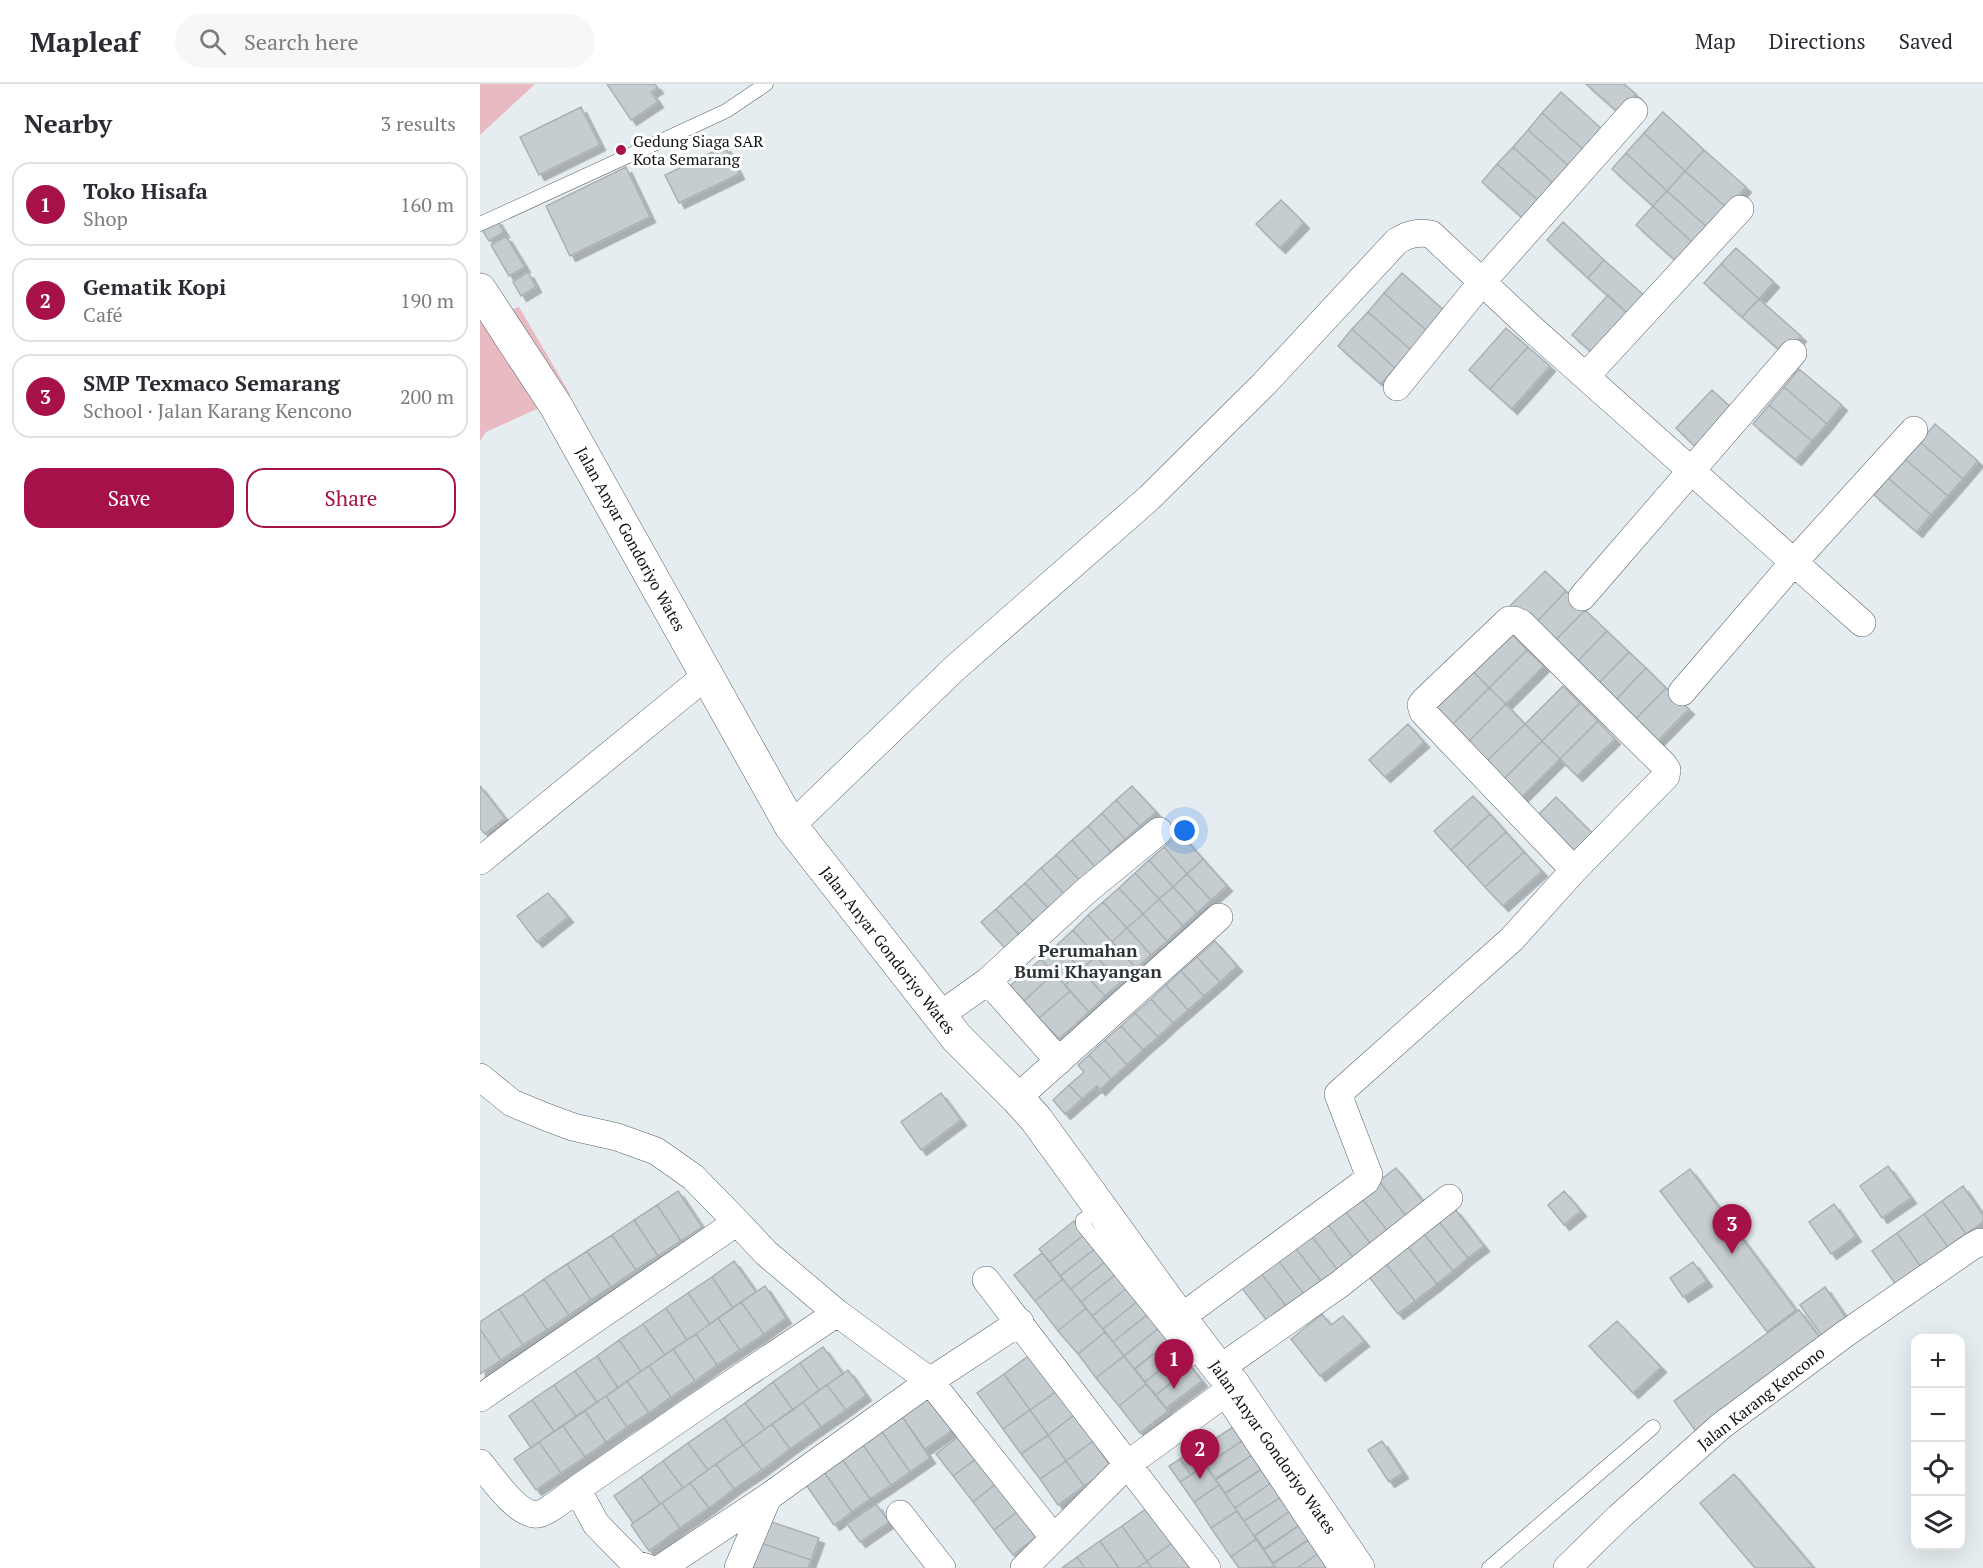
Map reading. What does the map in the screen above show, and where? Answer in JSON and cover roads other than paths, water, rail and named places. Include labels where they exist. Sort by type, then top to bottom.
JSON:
[{"type":"street","points":[[1396,387],[1482,282],[1634,111]]},
{"type":"street","points":[[1586,376],[1740,208]]},
{"type":"street","points":[[790,826],[955,668],[1149,498],[1264,384],[1397,241],[1419,232],[1431,234],[1862,623]]},
{"type":"street","name":"Jalan Anyar Gondoriyo Wates","points":[[480,290],[556,406],[790,826],[957,1038],[1036,1119],[1180,1318],[1216,1379],[1358,1568]]},
{"type":"street","points":[[1582,597],[1793,352]]},
{"type":"street","points":[[1682,692],[1794,562],[1914,430]]},
{"type":"street","points":[[1180,1318],[1366,1181],[1369,1175],[1338,1094],[1512,939],[1574,870],[1666,776],[1667,770],[1664,764],[1521,623],[1509,620],[1421,705],[1423,712],[1574,870]]},
{"type":"street","points":[[480,861],[707,675]]},
{"type":"street","points":[[939,1016],[988,981],[1086,891],[1159,831]]},
{"type":"street","points":[[1017,1098],[1218,916]]},
{"type":"street","points":[[988,981],[1059,1060]]},
{"type":"street","points":[[480,1077],[512,1103],[573,1127],[617,1137],[656,1151],[693,1177],[766,1253],[837,1313],[930,1381],[1053,1537]]},
{"type":"street","points":[[1024,1568],[1216,1379],[1449,1198]]},
{"type":"street","points":[[480,1398],[737,1222]]},
{"type":"street","name":"Jalan Karang Kencono","points":[[1567,1568],[1619,1516],[1721,1426],[1845,1334],[1977,1245]]},
{"type":"street","points":[[986,1280],[1207,1568]]},
{"type":"street","points":[[480,1463],[511,1499],[531,1514],[541,1514],[837,1313]]},
{"type":"street","points":[[661,1568],[768,1497],[930,1381],[1020,1322]]},
{"type":"street","points":[[578,1489],[597,1524],[635,1564],[648,1568]]},
{"type":"street","points":[[738,1568],[768,1497]]},
{"type":"street","points":[[900,1514],[942,1568]]},
{"type":"lane","points":[[480,224],[726,111],[766,84]]},
{"type":"lane","points":[[1101,1209],[1083,1220],[1083,1225],[1216,1379],[1335,1568]]},
{"type":"lane","points":[[1489,1568],[1653,1426]]},
{"type":"place","name":"Gedung Siaga SAR Kota Semarang","points":[[621,150]]},
{"type":"place","name":"SMP Texmaco Semarang","points":[[1732,1254]]},
{"type":"place","name":"Toko Hisafa","points":[[1174,1389]]},
{"type":"place","name":"Gematik Kopi","points":[[1200,1479]]},
{"type":"district","name":"Perumahan Bumi Khayangan","points":[[1088,960]]}]
